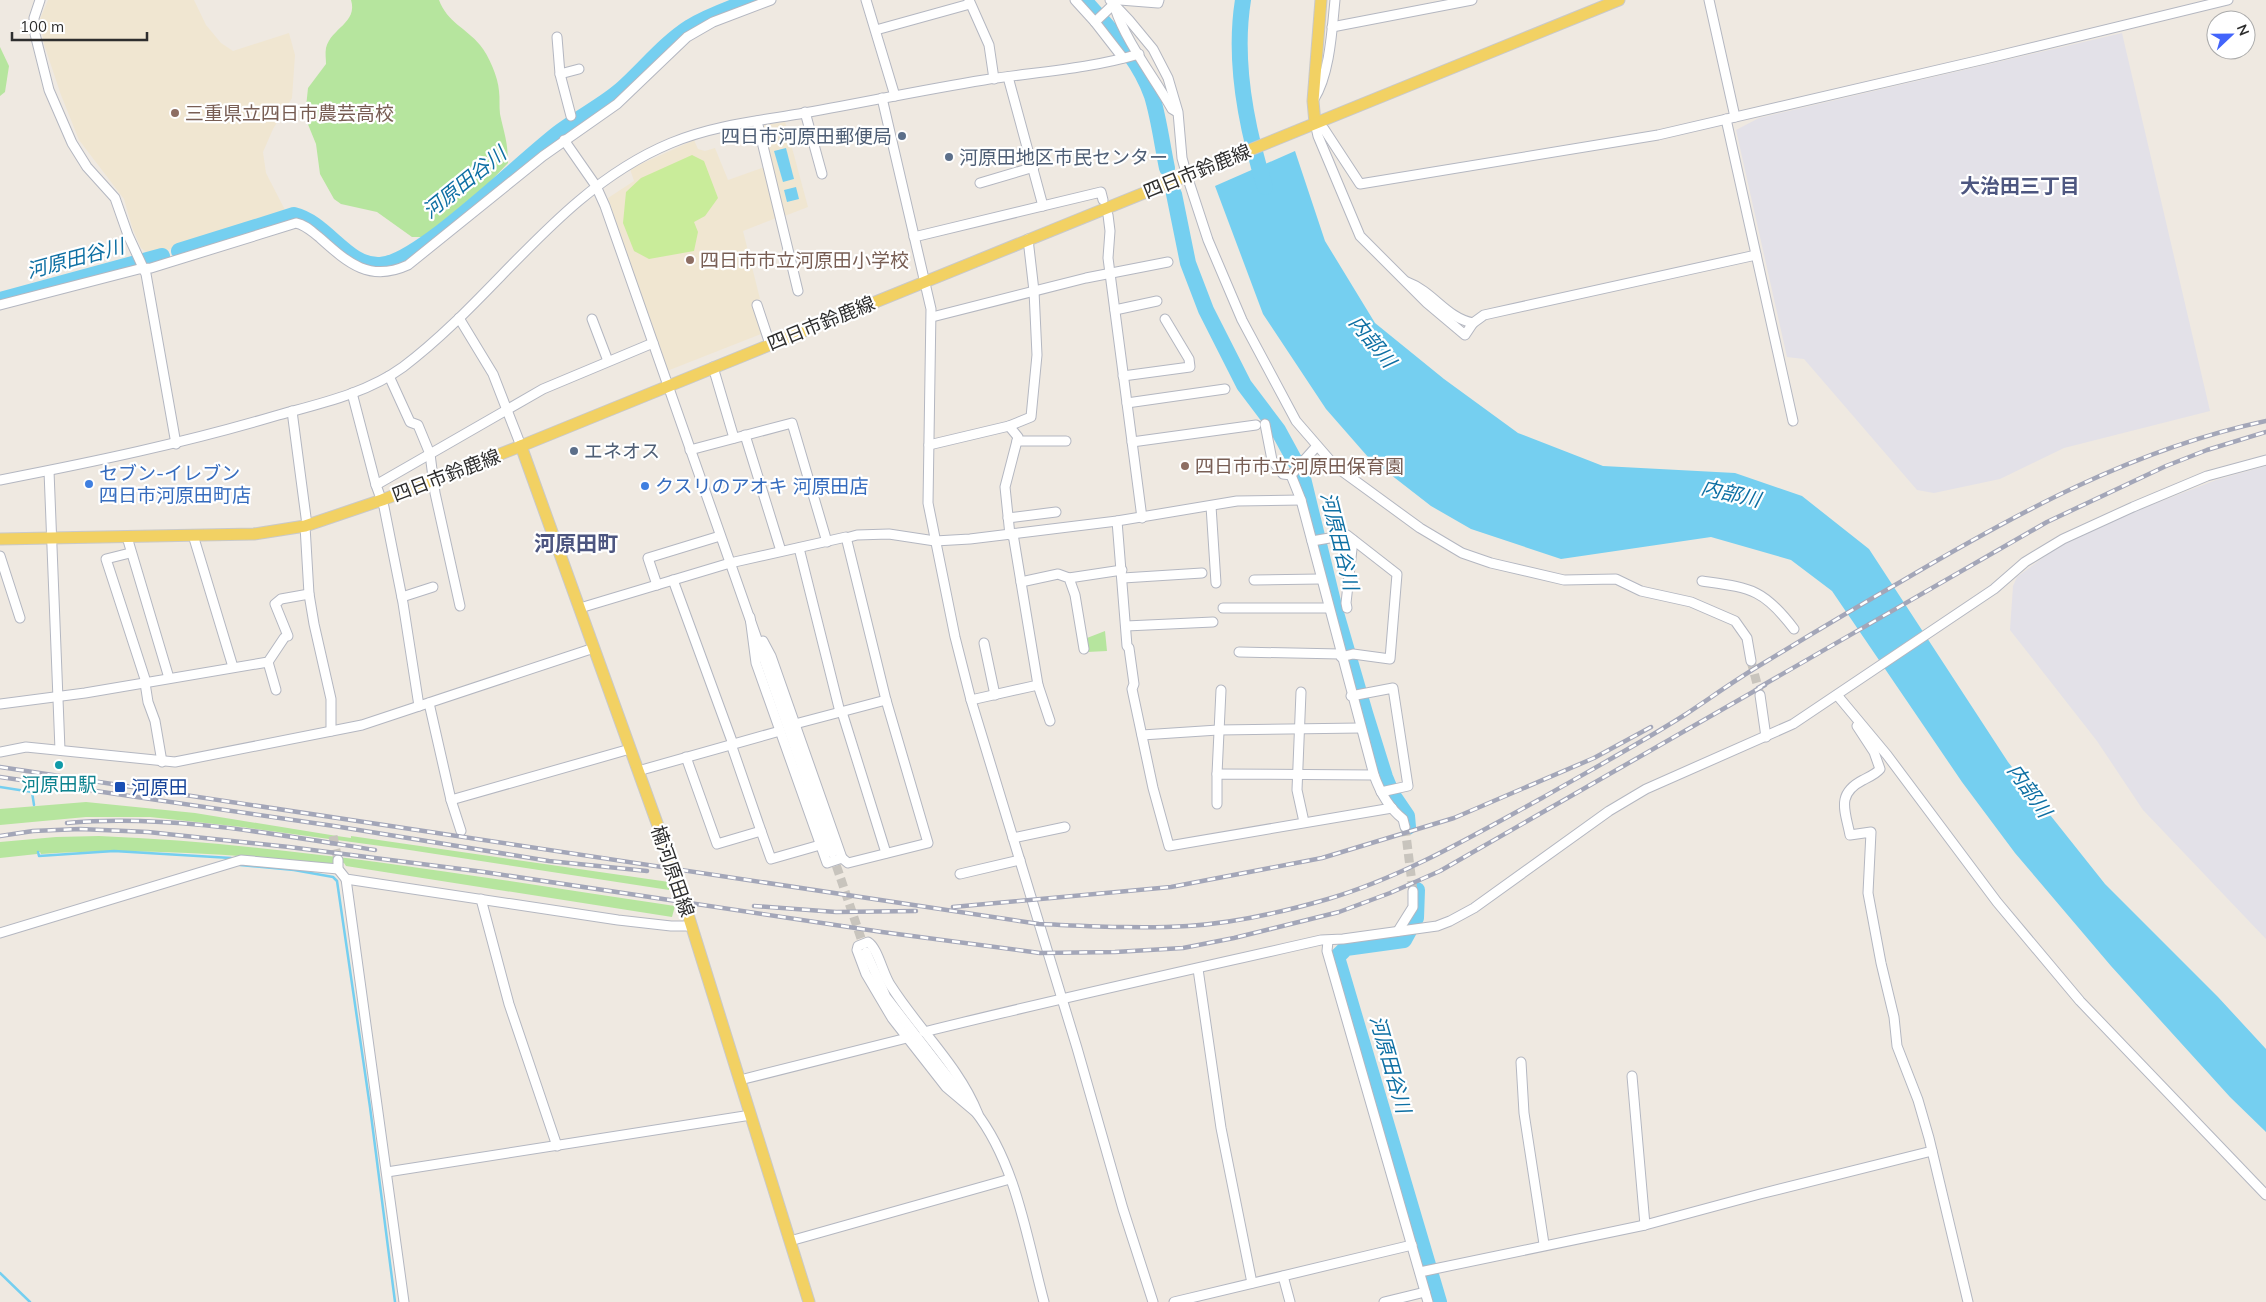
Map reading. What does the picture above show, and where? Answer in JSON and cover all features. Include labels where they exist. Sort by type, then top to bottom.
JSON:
[{"type":"main road","points":[[1315,123],[1313,101],[1321,0]]},
{"type":"main road","name":"四日市鈴鹿線","points":[[0,539],[254,534],[306,526],[382,500],[521,446],[1619,0]]},
{"type":"main road","name":"楠河原田線","points":[[521,446],[692,926],[810,1302]]},
{"type":"street","points":[[40,0],[34,18],[35,34],[49,90],[72,143],[87,167],[115,198],[128,235],[142,264],[176,444]]},
{"type":"street","points":[[0,305],[142,264],[296,223],[306,226],[342,258],[359,268],[378,272],[396,271],[408,265],[564,140],[617,104],[681,42],[696,31],[713,22],[771,0]]},
{"type":"street","points":[[866,0],[895,96]]},
{"type":"street","points":[[1075,0],[1096,21],[1124,58]]},
{"type":"street","points":[[1116,1],[1158,3],[1158,0]]},
{"type":"street","points":[[1313,101],[1320,89],[1332,27],[1335,0]]},
{"type":"street","points":[[1332,27],[1472,0]]},
{"type":"street","points":[[1709,0],[1756,256],[1793,421]]},
{"type":"street","points":[[1315,123],[1324,129],[1360,184],[1632,140],[1985,59],[2228,0]]},
{"type":"street","points":[[1096,21],[1116,1]]},
{"type":"street","points":[[1116,1],[1118,18],[1138,54],[1172,109],[1178,112]]},
{"type":"street","points":[[1116,1],[1153,49],[1168,78],[1178,112],[1182,158],[1191,174],[1208,240],[1242,320],[1296,421],[1316,447],[1335,466],[1420,528],[1462,552],[1491,564],[1564,580],[1616,579],[1642,591],[1691,602],[1736,621],[1747,638],[1751,661]]},
{"type":"street","points":[[876,30],[970,2],[989,44],[994,79]]},
{"type":"street","points":[[558,37],[560,74],[571,116]]},
{"type":"street","points":[[0,480],[176,444],[292,412],[352,393],[389,376],[417,355],[459,318],[550,227],[596,186],[644,155],[673,142],[704,132],[757,121],[882,98],[1124,58],[1138,54]]},
{"type":"street","points":[[560,74],[579,69]]},
{"type":"street","points":[[1008,77],[1034,167],[1043,206]]},
{"type":"street","points":[[882,98],[932,317],[928,503],[935,541],[971,700],[1123,1208],[1153,1302]]},
{"type":"street","points":[[805,112],[822,174]]},
{"type":"street","points":[[757,121],[798,291]]},
{"type":"street","points":[[1315,123],[1322,146],[1360,236],[1407,282],[1418,286],[1437,301],[1450,315],[1461,321],[1473,323],[1484,315],[1756,256]]},
{"type":"street","points":[[564,140],[596,186],[605,206],[832,853]]},
{"type":"street","points":[[980,183],[1034,167]]},
{"type":"street","points":[[914,237],[1101,192],[1103,200]]},
{"type":"street","points":[[1108,215],[1110,231],[1108,258],[1142,518]]},
{"type":"street","points":[[929,445],[1009,426],[1031,417],[1037,355],[1034,291],[1028,239]]},
{"type":"street","points":[[932,317],[1110,272],[1168,262]]},
{"type":"street","points":[[1115,310],[1157,301]]},
{"type":"street","points":[[757,305],[770,344]]},
{"type":"street","points":[[459,318],[493,374],[521,446]]},
{"type":"street","points":[[592,318],[608,361]]},
{"type":"street","points":[[1124,376],[1190,367],[1189,359],[1165,319]]},
{"type":"street","points":[[376,485],[543,389],[653,343]]},
{"type":"street","points":[[713,367],[734,438]]},
{"type":"street","points":[[389,376],[410,422],[418,425],[430,454],[460,606]]},
{"type":"street","points":[[1127,403],[1225,389]]},
{"type":"street","points":[[352,393],[376,485],[382,500],[424,704],[461,831]]},
{"type":"street","points":[[292,412],[306,526],[309,594],[331,699],[331,731]]},
{"type":"street","points":[[690,450],[792,423],[827,542]]},
{"type":"street","points":[[1132,442],[1261,424],[1272,460],[1283,474],[1294,472],[1316,447]]},
{"type":"street","points":[[1009,426],[1018,437],[1005,487],[1008,518],[1038,685],[1050,721]]},
{"type":"street","points":[[745,435],[781,552]]},
{"type":"street","points":[[1017,441],[1066,441]]},
{"type":"street","points":[[924,1032],[1061,998],[1198,969],[1321,940],[1436,926],[1450,921],[1474,908],[1601,816],[1646,789],[1793,724],[1994,589],[2025,562],[2063,540],[2133,506],[2207,476],[2266,460]]},
{"type":"street","points":[[49,471],[60,750]]},
{"type":"street","points":[[1294,472],[1313,540],[1320,579],[1328,608],[1357,695],[1360,728],[1374,775],[1387,791],[1392,808],[1404,819],[1405,826]]},
{"type":"street","points":[[580,608],[730,563],[857,535],[889,534],[935,541],[1011,535],[1142,518],[1237,501],[1301,500]]},
{"type":"street","points":[[1211,506],[1216,583]]},
{"type":"street","points":[[1008,518],[1056,512]]},
{"type":"street","points":[[1117,521],[1127,646],[1129,648],[1134,684],[1132,689],[1153,788],[1169,846],[1392,808]]},
{"type":"street","points":[[193,535],[233,667]]},
{"type":"street","points":[[1239,652],[1345,655],[1390,659],[1398,574],[1347,535],[1313,540]]},
{"type":"street","points":[[657,585],[648,558],[720,536]]},
{"type":"street","points":[[127,537],[130,553],[169,678]]},
{"type":"street","points":[[750,617],[771,656],[842,858],[848,863],[928,843],[886,700],[846,538]]},
{"type":"street","points":[[1347,608],[1353,540]]},
{"type":"street","points":[[799,548],[841,712],[886,853]]},
{"type":"street","points":[[130,553],[106,559],[146,682],[148,702],[155,721],[162,762]]},
{"type":"street","points":[[0,556],[20,618]]},
{"type":"street","points":[[1021,582],[1058,574],[1069,578],[1122,574],[1202,573]]},
{"type":"street","points":[[1069,578],[1075,595],[1084,649]]},
{"type":"street","points":[[1254,580],[1320,579]]},
{"type":"street","points":[[673,580],[771,859],[820,845]]},
{"type":"street","points":[[1702,581],[1746,589],[1766,597],[1778,608],[1794,628]]},
{"type":"street","points":[[402,597],[433,587]]},
{"type":"street","points":[[0,704],[58,698],[268,662],[286,637],[274,604],[281,599],[309,594]]},
{"type":"street","points":[[1223,608],[1328,608]]},
{"type":"street","points":[[750,617],[756,663],[820,845],[827,863],[842,858]]},
{"type":"street","points":[[1126,626],[1213,622]]},
{"type":"street","points":[[984,643],[995,694]]},
{"type":"street","points":[[0,752],[26,747],[176,762],[362,726],[594,648]]},
{"type":"street","points":[[268,662],[276,690]]},
{"type":"street","points":[[971,700],[1038,685]]},
{"type":"street","points":[[1357,695],[1393,688],[1408,786],[1387,791]]},
{"type":"street","points":[[1217,804],[1220,690]]},
{"type":"street","points":[[1301,692],[1297,790],[1304,822]]},
{"type":"street","points":[[1760,695],[1766,737]]},
{"type":"street","points":[[1837,695],[1887,755],[1997,902],[2080,1001],[2266,1195]]},
{"type":"street","points":[[795,724],[886,700]]},
{"type":"street","points":[[1849,710],[1876,758],[1880,769],[1851,786],[1845,794],[1844,805],[1850,835],[1871,832],[1868,893],[1871,917],[1894,1018],[1897,1046],[1918,1100],[1968,1302]]},
{"type":"street","points":[[1142,735],[1218,730],[1360,728]]},
{"type":"street","points":[[638,771],[780,730]]},
{"type":"street","points":[[451,800],[630,749]]},
{"type":"street","points":[[686,757],[717,844],[761,831]]},
{"type":"street","points":[[1217,774],[1374,775]]},
{"type":"street","points":[[1013,838],[1065,827]]},
{"type":"street","points":[[0,933],[241,860],[338,865],[346,879],[404,1302]]},
{"type":"street","points":[[960,874],[1020,860]]},
{"type":"street","points":[[346,879],[618,920],[671,926],[692,926]]},
{"type":"street","points":[[1401,930],[1413,907],[1413,891]]},
{"type":"street","points":[[481,899],[509,1004],[557,1146]]},
{"type":"street","points":[[1328,940],[1327,950],[1412,1245],[1426,1271],[1425,1292],[1428,1302]]},
{"type":"street","points":[[868,942],[871,943],[889,983],[968,1091],[978,1114],[946,1087],[892,1018],[866,974],[857,950],[858,946],[868,942]]},
{"type":"street","points":[[866,952],[886,997],[978,1114],[992,1135],[1010,1179],[1044,1302]]},
{"type":"street","points":[[1198,969],[1221,1128],[1252,1283]]},
{"type":"street","points":[[740,1080],[908,1038]]},
{"type":"street","points":[[1520,1062],[1524,1113],[1544,1244]]},
{"type":"street","points":[[1632,1076],[1645,1224]]},
{"type":"street","points":[[387,1172],[751,1115]]},
{"type":"street","points":[[1426,1271],[1544,1244],[1645,1224],[1932,1151]]},
{"type":"street","points":[[790,1241],[1010,1179]]},
{"type":"street","points":[[1174,1302],[1412,1245]]},
{"type":"street","points":[[1283,1276],[1290,1302]]},
{"type":"street","points":[[1384,1302],[1425,1292]]},
{"type":"shaded area","name":"三重県立四日市農芸高校","points":[[48,0],[194,0],[206,25],[221,43],[233,51],[289,33],[295,55],[292,98],[273,129],[263,152],[266,173],[286,212],[219,235],[150,255],[141,248],[132,227],[124,199],[79,140],[61,95],[44,44],[40,19]]},
{"type":"shaded area","points":[[2122,33],[2210,411],[2064,448],[2000,479],[1934,493],[1917,490],[1804,359],[1787,357],[1736,130],[1759,118]]},
{"type":"shaded area","name":"四日市市立河原田小学校","points":[[785,122],[808,207],[782,217],[762,129],[764,125]]},
{"type":"shaded area","name":"四日市市立河原田小学校","points":[[694,140],[698,149],[705,151],[715,148],[728,180],[765,167],[779,217],[743,231],[760,299],[753,301],[761,334],[667,371],[608,198],[634,181],[630,169]]},
{"type":"shaded area","points":[[2266,466],[2266,939],[2143,810],[2097,741],[2010,630],[2013,586],[2017,577],[2056,548],[2100,525],[2216,480]]},
{"type":"green space","points":[[351,0],[439,0],[447,14],[480,45],[495,73],[498,85],[500,114],[507,143],[508,163],[445,229],[426,237],[412,237],[377,212],[341,204],[334,199],[320,174],[316,144],[305,117],[308,88],[326,64],[326,50],[329,41],[351,14]]},
{"type":"green space","points":[[0,47],[9,66],[5,92],[0,96]]},
{"type":"green space","points":[[692,155],[704,161],[718,198],[705,216],[694,222],[698,232],[694,251],[649,259],[634,251],[623,223],[626,192],[641,178]]},
{"type":"green space","points":[[1105,631],[1107,651],[1087,652],[1085,642],[1087,638]]},
{"type":"green space","points":[[86,802],[195,813],[337,836],[351,838],[351,836],[669,882],[669,890],[403,849],[242,827],[150,817],[86,817],[0,825],[0,809]]},
{"type":"green space","points":[[99,836],[244,846],[316,854],[675,906],[672,917],[346,866],[344,863],[338,862],[335,864],[224,855],[115,851],[41,854],[37,852],[37,854],[0,858],[0,842],[56,837]]},
{"type":"water","points":[[786,148],[794,179],[783,182],[774,151]]},
{"type":"water","points":[[1295,151],[1325,241],[1375,323],[1444,379],[1518,433],[1603,466],[1735,473],[1802,496],[1869,549],[2008,762],[2105,884],[2218,997],[2266,1049],[2266,1132],[2230,1097],[2111,966],[2015,853],[1962,782],[1832,591],[1791,560],[1711,537],[1561,559],[1471,529],[1431,506],[1368,457],[1326,409],[1263,314],[1215,186]]},
{"type":"water","points":[[796,187],[799,199],[787,202],[784,190]]},
{"type":"waterway","name":"河原田谷川","points":[[179,251],[294,215],[317,226],[347,252],[368,264],[380,265],[398,260],[445,229],[561,131],[616,94],[681,33],[705,19],[752,0]]},
{"type":"waterway","name":"河原田谷川","points":[[1084,0],[1123,45],[1140,69],[1152,96],[1157,114],[1167,168]]},
{"type":"waterway","name":"内部川","points":[[1243,0],[1240,23],[1243,94],[1252,141],[1265,187]]},
{"type":"waterway","name":"河原田谷川","points":[[1174,194],[1188,263],[1206,310],[1244,385],[1278,430],[1302,474],[1334,606],[1365,713],[1385,777],[1392,794],[1407,816],[1408,827]]},
{"type":"waterway","name":"河原田谷川","points":[[0,300],[162,256]]},
{"type":"waterway","points":[[0,787],[32,792],[34,805]]},
{"type":"waterway","points":[[38,852],[39,856],[114,851],[231,858]]},
{"type":"waterway","points":[[240,865],[294,870],[333,877],[337,881],[370,1107],[395,1302]]},
{"type":"waterway","name":"河原田谷川","points":[[1417,890],[1416,918],[1404,940],[1346,948],[1337,957],[1439,1302]]},
{"type":"waterway","points":[[0,1273],[30,1302]]},
{"type":"tunnel","points":[[1751,661],[1760,695]]},
{"type":"tunnel","points":[[1405,827],[1413,891]]},
{"type":"tunnel","points":[[333,836],[338,860]]},
{"type":"tunnel","points":[[832,853],[865,950]]},
{"type":"railway","points":[[0,767],[1039,924],[1151,927],[1188,926],[1241,920],[1328,899],[1356,890],[1438,854],[1631,748],[1752,670],[1989,531],[2078,486],[2123,466],[2217,433],[2266,421]]},
{"type":"railway","points":[[1758,688],[2047,522],[2166,466],[2207,450],[2266,432]]},
{"type":"railway","points":[[0,836],[33,831],[80,829],[148,832],[289,847],[484,872],[882,932],[1040,953],[1115,952],[1183,948],[1234,938],[1339,912],[1390,893],[1440,871],[1765,685]]},
{"type":"railway","points":[[953,907],[1171,887],[1322,858],[1454,818],[1594,758],[1651,727]]},
{"type":"railway","points":[[0,777],[334,826],[549,861],[647,871]]},
{"type":"railway","points":[[67,823],[105,821],[183,823],[260,832],[375,850]]},
{"type":"railway","points":[[754,906],[836,912],[916,911]]},
{"type":"place","name":"三重県立四日市農芸高校","points":[[175,113]]},
{"type":"place","name":"四日市河原田郵便局","points":[[902,136]]},
{"type":"place","name":"河原田地区市民センター","points":[[949,157]]},
{"type":"place","name":"四日市市立河原田小学校","points":[[690,260]]},
{"type":"place","name":"エネオス","points":[[574,451]]},
{"type":"place","name":"四日市市立河原田保育園","points":[[1185,466]]},
{"type":"place","name":"セブン-イレブン 四日市河原田町店","points":[[89,484]]},
{"type":"place","name":"クスリのアオキ 河原田店","points":[[645,486]]},
{"type":"place","name":"河原田駅","points":[[59,765]]},
{"type":"place","name":"河原田","points":[[120,787]]},
{"type":"district","name":"大治田三丁目","points":[[2020,185]]},
{"type":"district","name":"河原田町","points":[[576,543]]}]
